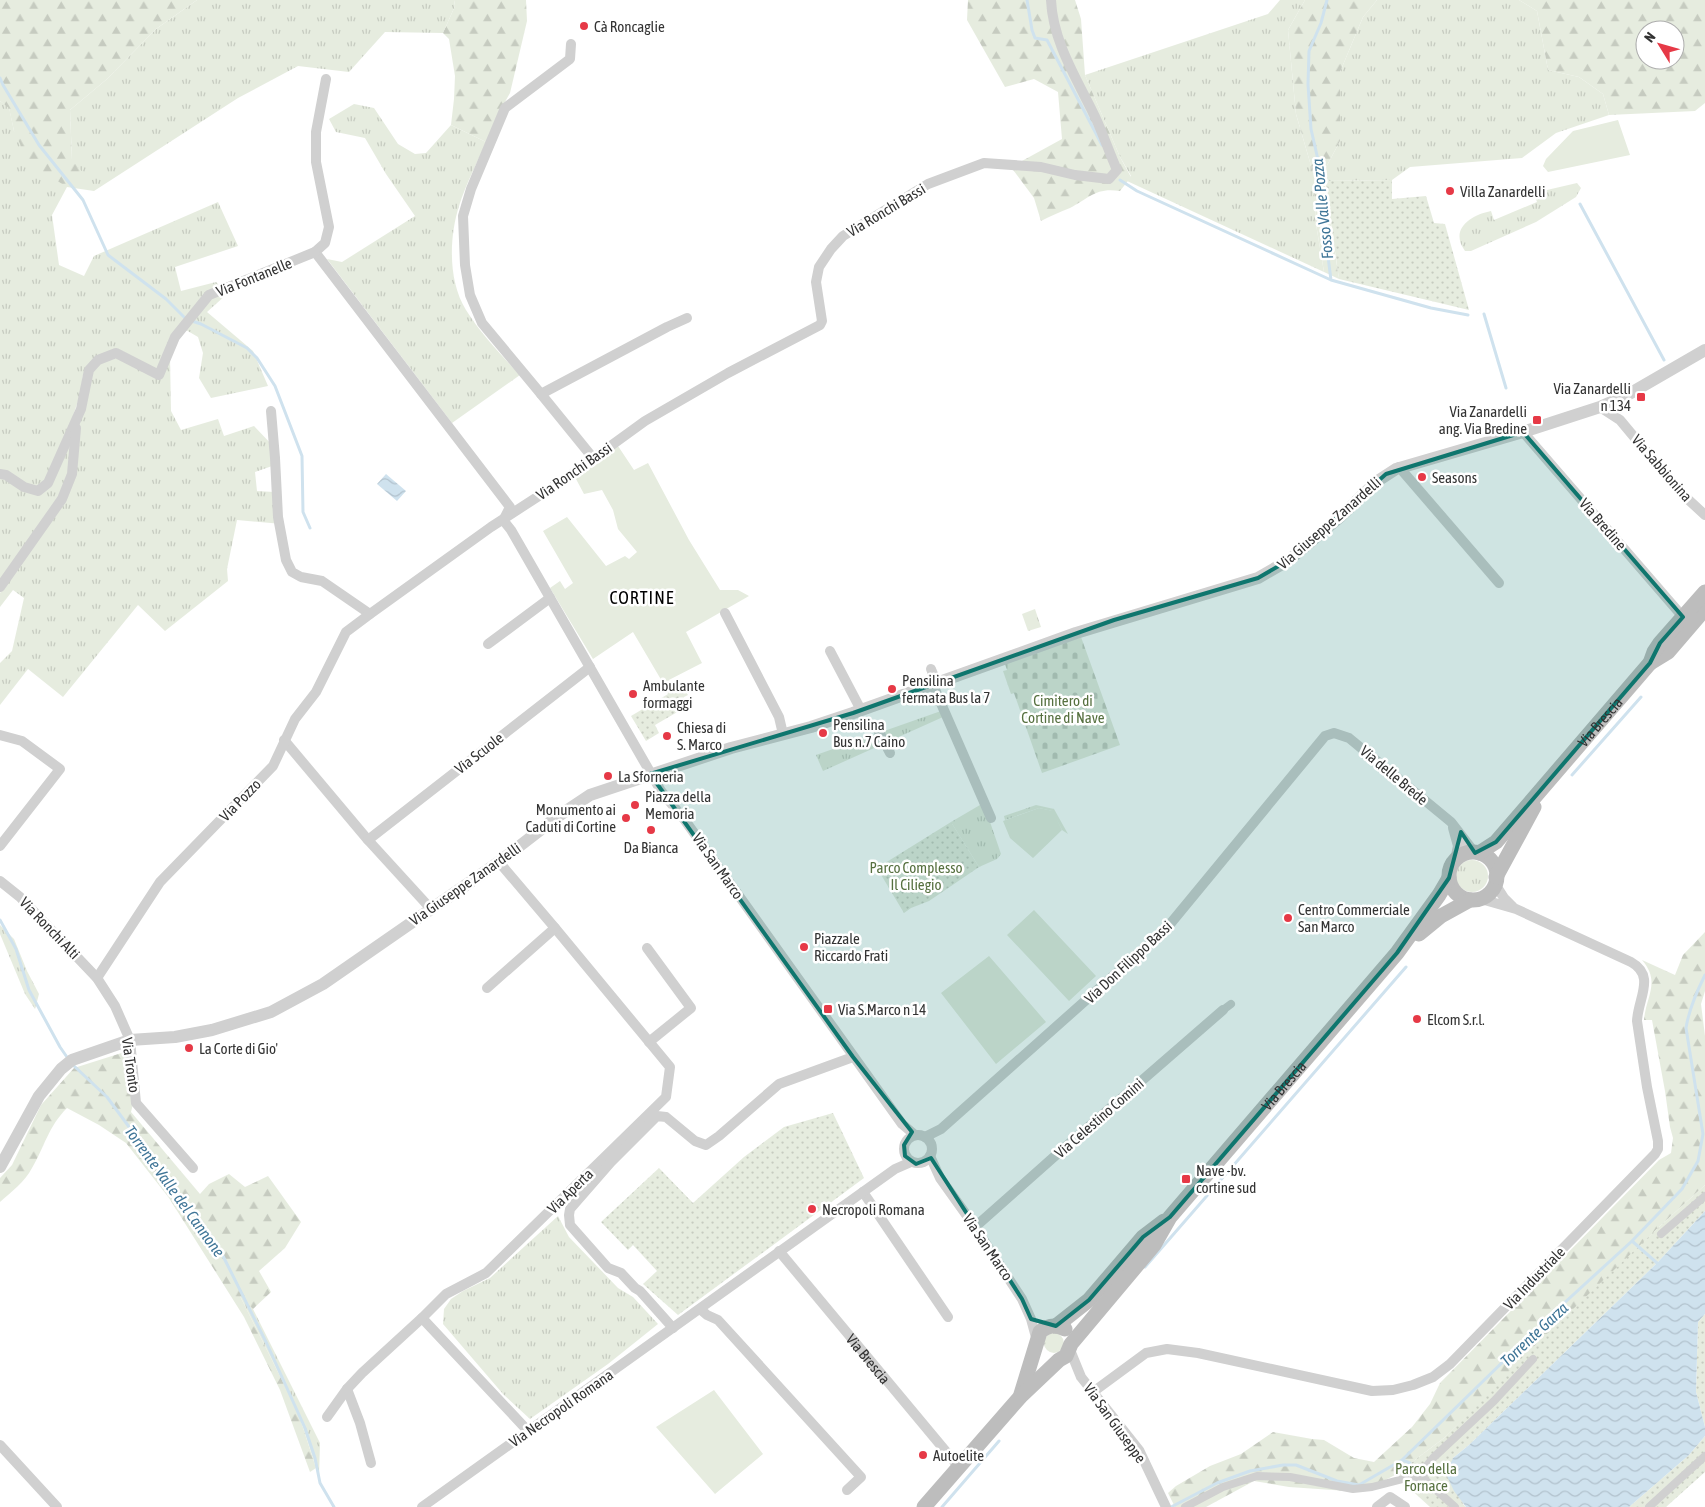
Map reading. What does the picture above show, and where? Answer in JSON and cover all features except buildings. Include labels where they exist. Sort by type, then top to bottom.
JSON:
[{"type":"main road","name":"Via Brescia","points":[[1650,663],[1660,643],[1705,592]]},
{"type":"main road","name":"Via Brescia","points":[[924,1507],[1021,1396],[1066,1353],[1154,1245],[1170,1217],[1397,953],[1439,895],[1449,878],[1449,871],[1455,860],[1464,854],[1477,853],[1496,842],[1650,663],[1668,652],[1705,609]]},
{"type":"main road","name":"Via Brescia","points":[[1397,953],[1441,916],[1487,895],[1547,781]]},
{"type":"main road","points":[[1477,853],[1485,856],[1494,865],[1496,880]]},
{"type":"main road","points":[[1449,878],[1455,893],[1460,896],[1476,899]]},
{"type":"main road","name":"Via Brescia","points":[[1021,1396],[1036,1343],[1043,1329],[1054,1326],[1089,1300],[1143,1237],[1170,1217]]},
{"type":"main road","points":[[1036,1343],[1042,1356],[1050,1360],[1066,1353],[1067,1332],[1054,1326]]},
{"type":"street","name":"Via Ronchi Bassi","points":[[503,520],[645,421],[820,324],[822,321],[816,282],[820,267],[831,249],[842,236],[928,184],[984,163],[1042,167],[1075,175],[1109,179],[1117,170],[1097,120],[1065,57],[1052,18],[1051,0]]},
{"type":"street","points":[[571,44],[570,59],[505,108],[471,189],[463,216],[465,265],[470,295],[482,323],[593,458]]},
{"type":"street","points":[[326,79],[316,132],[316,162],[329,227],[324,243],[315,252],[510,507],[503,520]]},
{"type":"street","name":"Via Fontanelle","points":[[0,474],[6,475],[24,486],[38,491],[48,483],[81,409],[89,370],[98,360],[116,353],[159,375],[175,337],[209,296],[315,252]]},
{"type":"street","points":[[541,394],[667,327],[688,318]]},
{"type":"street","name":"Via Giuseppe Zanardelli","points":[[0,1167],[39,1096],[64,1067],[77,1058],[130,1040],[175,1037],[212,1030],[271,1012],[323,984],[499,862],[557,817],[590,795],[731,748],[861,710],[1106,623],[1258,578],[1289,560],[1340,517],[1386,474],[1399,468],[1523,432],[1600,407],[1654,381],[1705,350]]},
{"type":"street","name":"Via Sabbionina","points":[[1619,399],[1620,420]]},
{"type":"street","name":"Via Sabbionina","points":[[1600,407],[1620,420],[1680,492],[1705,515]]},
{"type":"street","points":[[270,411],[278,517],[286,560],[292,572],[301,577],[322,581],[370,614]]},
{"type":"street","name":"Via Fontanelle","points":[[0,587],[62,499],[72,474],[76,419]]},
{"type":"street","name":"Via Bredine","points":[[1523,432],[1683,617]]},
{"type":"street","points":[[1399,468],[1499,583]]},
{"type":"street","name":"Via San Marco","points":[[503,520],[511,530],[661,791],[690,826],[902,1124],[922,1146],[940,1178],[1022,1299],[1031,1319],[1036,1343]]},
{"type":"street","name":"Via Pozzo","points":[[97,978],[160,882],[273,766],[295,719],[316,692],[346,632],[503,520]]},
{"type":"street","points":[[488,644],[550,598]]},
{"type":"street","points":[[724,613],[779,718],[783,734]]},
{"type":"street","points":[[830,652],[861,710]]},
{"type":"street","name":"Via Scuole","points":[[368,840],[590,667]]},
{"type":"street","points":[[931,669],[935,684],[991,818]]},
{"type":"street","points":[[878,730],[890,754]]},
{"type":"street","name":"Via delle Brede","points":[[1334,733],[1349,738],[1451,822],[1477,853]]},
{"type":"street","name":"Via Don Filippo Bassi","points":[[922,1146],[1166,929],[1325,736],[1334,733]]},
{"type":"street","points":[[0,735],[22,741],[60,769],[0,846]]},
{"type":"street","points":[[284,740],[368,840],[431,909]]},
{"type":"street","points":[[1451,822],[1458,846],[1455,860]]},
{"type":"street","name":"Via Aperta","points":[[327,1417],[347,1389],[446,1294],[486,1272],[666,1097],[670,1067],[499,862]]},
{"type":"street","name":"Via Industriale","points":[[1496,880],[1504,898],[1516,909]]},
{"type":"street","name":"Via Ronchi Alti","points":[[0,881],[20,897],[97,978]]},
{"type":"street","name":"Via Industriale","points":[[1093,1392],[1146,1354],[1167,1350],[1198,1353],[1367,1390],[1393,1390],[1423,1382],[1450,1364],[1655,1154],[1658,1149],[1658,1141],[1647,1087],[1637,1021],[1639,1005],[1645,985],[1641,969],[1630,962],[1516,909],[1476,899]]},
{"type":"street","points":[[487,988],[555,928]]},
{"type":"street","points":[[647,948],[691,1008],[649,1042]]},
{"type":"street","name":"Via Tronto","points":[[97,978],[115,1006],[130,1040],[136,1102],[193,1168]]},
{"type":"street","name":"Via Celestino Comini","points":[[975,1227],[1062,1149],[1227,1007]]},
{"type":"street","name":"Via Aperta","points":[[673,1328],[640,1290],[635,1288],[621,1274],[608,1268],[570,1225],[570,1209],[611,1162],[657,1116],[666,1116],[695,1141],[706,1145],[779,1084],[853,1057]]},
{"type":"street","points":[[904,1145],[922,1146],[916,1164],[905,1156],[904,1145]]},
{"type":"street","name":"Via Necropoli Romana","points":[[895,1169],[904,1151]]},
{"type":"street","name":"Via Necropoli Romana","points":[[422,1507],[895,1169],[911,1162]]},
{"type":"street","points":[[864,1192],[948,1316]]},
{"type":"street","points":[[1661,1234],[1705,1196]]},
{"type":"street","name":"Via Brescia","points":[[779,1251],[958,1466]]},
{"type":"street","points":[[713,1300],[718,1308],[718,1320]]},
{"type":"street","points":[[700,1309],[718,1320],[861,1477],[847,1490]]},
{"type":"street","points":[[422,1318],[528,1431]]},
{"type":"street","points":[[1031,1319],[1054,1326]]},
{"type":"street","name":"Via San Giuseppe","points":[[1066,1353],[1093,1392],[1139,1450],[1164,1502]]},
{"type":"street","points":[[1423,1478],[1425,1468],[1433,1458],[1494,1401],[1533,1359]]},
{"type":"street","points":[[347,1389],[360,1423],[371,1464]]},
{"type":"street","points":[[0,1445],[57,1507]]},
{"type":"street","points":[[1649,1507],[1705,1456]]},
{"type":"street","points":[[1185,1507],[1223,1487],[1257,1476],[1290,1477],[1353,1489],[1372,1487],[1407,1478],[1423,1478],[1455,1507]]},
{"type":"street","points":[[1377,1507],[1390,1497],[1405,1507]]},
{"type":"highlighted area","points":[[1523,432],[1683,617],[1660,643],[1650,663],[1496,842],[1475,853],[1461,832],[1449,878],[1397,953],[1170,1217],[1143,1237],[1089,1300],[1056,1326],[1031,1319],[1022,1299],[931,1158],[916,1164],[905,1156],[904,1145],[912,1132],[853,1057],[650,774],[853,713],[1114,620],[1258,578],[1289,560],[1386,474]]},
{"type":"green space","points":[[0,0],[197,0],[156,29],[107,79],[70,110],[72,160],[84,174],[67,187],[29,163],[14,131],[9,108],[0,101]]},
{"type":"green space","points":[[197,0],[454,0],[455,6],[443,33],[385,32],[349,72],[298,66],[238,98],[94,191],[67,187],[52,215],[59,265],[84,276],[94,256],[218,202],[238,246],[175,267],[181,291],[216,282],[220,286],[156,369],[122,351],[91,363],[83,375],[80,395],[71,422],[47,478],[36,489],[0,471],[0,101],[9,107],[14,131],[72,160],[70,110],[107,79],[156,29]]},
{"type":"green space","points":[[454,0],[526,0],[527,21],[510,93],[497,116],[486,142],[451,125],[455,76],[449,39],[443,33],[455,6]]},
{"type":"green space","points":[[968,0],[1075,0],[1081,19],[1085,75],[1120,157],[1131,177],[1120,191],[1099,192],[1041,221],[1034,198],[1011,167],[1062,139],[1058,92],[1034,79],[1005,87],[967,20]]},
{"type":"green space","points":[[1280,0],[1305,0],[1288,30],[1296,114],[1314,176],[1316,224],[1324,272],[1127,181],[1131,176],[1120,157],[1085,75],[1268,14]]},
{"type":"green space","points":[[1305,0],[1377,0],[1363,17],[1340,72],[1340,141],[1323,173],[1339,279],[1324,272],[1316,224],[1314,176],[1296,114],[1288,30]]},
{"type":"green space","points":[[1377,0],[1519,0],[1537,11],[1548,70],[1579,77],[1603,94],[1609,115],[1556,133],[1522,158],[1410,167],[1392,180],[1325,181],[1323,173],[1340,141],[1340,72],[1363,17]]},
{"type":"green space","points":[[1519,0],[1705,0],[1705,103],[1695,111],[1609,115],[1603,94],[1579,77],[1548,70],[1537,11]]},
{"type":"green space","points":[[354,104],[374,108],[398,144],[415,154],[426,153],[451,125],[486,142],[459,206],[453,232],[453,273],[460,299],[466,310],[485,336],[520,375],[452,423],[327,259],[342,262],[415,216],[386,174],[365,138],[336,132],[329,119]]},
{"type":"green space","points":[[1618,120],[1630,155],[1548,172],[1543,166],[1546,159],[1573,131]]},
{"type":"green space","points":[[1392,180],[1392,199],[1426,196],[1434,223],[1445,224],[1469,310],[1339,279],[1325,181]]},
{"type":"green space","points":[[1577,183],[1581,188],[1576,197],[1536,222],[1471,251],[1465,251],[1461,243],[1461,230],[1464,224],[1476,216],[1491,211],[1494,220],[1537,202],[1534,193]]},
{"type":"green space","points":[[224,291],[227,294],[207,312],[253,351],[268,386],[211,398],[199,378],[203,353],[198,337],[186,330],[211,297]]},
{"type":"green space","points":[[118,358],[152,376],[170,358],[171,411],[181,430],[218,419],[224,436],[254,426],[274,447],[275,465],[255,472],[257,491],[274,492],[282,524],[237,520],[227,569],[228,581],[165,631],[138,605],[63,697],[28,669],[0,705],[0,663],[12,651],[24,598],[13,590],[0,607],[0,593],[68,491],[79,420],[91,370],[98,363]]},
{"type":"green space","points":[[74,428],[70,468],[64,488],[0,583],[0,476],[41,493]]},
{"type":"green space","points":[[616,443],[634,470],[648,463],[689,540],[720,590],[738,590],[749,596],[686,632],[702,663],[663,683],[633,632],[593,659],[550,588],[560,581],[565,589],[573,583],[543,531],[567,517],[606,566],[625,556],[629,559],[637,552],[618,529],[613,510],[602,490],[584,494],[576,479]]},
{"type":"green space","points":[[1035,609],[1041,627],[1028,631],[1022,614]]},
{"type":"green space","name":"Cimitero di Cortine di Nave","points":[[1081,637],[1120,745],[1042,773],[1014,693],[1011,694],[1003,671],[1007,670],[1005,664]]},
{"type":"green space","points":[[669,680],[675,690],[682,686],[688,695],[682,701],[686,707],[655,725],[659,733],[646,741],[631,716],[668,694],[662,684]]},
{"type":"green space","points":[[941,711],[943,717],[823,771],[816,755]]},
{"type":"green space","points":[[980,805],[989,819],[1001,854],[997,859],[979,867],[951,822]]},
{"type":"green space","points":[[1036,805],[1054,809],[1068,834],[1062,830],[1052,811],[1039,808],[1005,820],[1004,816]]},
{"type":"green space","points":[[1039,808],[1053,811],[1062,830],[1033,858],[1010,838],[1003,821]]},
{"type":"green space","name":"Parco Complesso Il Ciliegio","points":[[951,822],[979,867],[929,901],[904,913],[877,868]]},
{"type":"green space","points":[[1472,860],[1478,861],[1483,865],[1487,870],[1487,882],[1483,887],[1478,891],[1472,892],[1466,891],[1461,887],[1457,882],[1456,876],[1457,870],[1461,865],[1466,861]]},
{"type":"green space","points":[[1034,910],[1096,976],[1069,1001],[1007,935]]},
{"type":"green space","points":[[0,925],[14,939],[39,994],[35,1009],[25,994],[0,934]]},
{"type":"green space","points":[[1705,932],[1705,991],[1701,1004],[1705,1036],[1705,1185],[1659,1227],[1444,1438],[1395,1475],[1362,1492],[1289,1487],[1254,1481],[1206,1507],[1175,1507],[1168,1493],[1176,1486],[1210,1466],[1241,1454],[1273,1432],[1324,1440],[1354,1458],[1374,1462],[1412,1427],[1430,1404],[1440,1383],[1659,1160],[1671,1153],[1673,1138],[1652,1020],[1644,1020],[1652,982],[1648,968],[1642,960],[1675,975],[1683,955]]},
{"type":"green space","points":[[989,956],[1046,1022],[996,1064],[941,993]]},
{"type":"green space","points":[[131,1050],[134,1100],[131,1112],[200,1194],[209,1184],[229,1174],[245,1187],[268,1176],[301,1222],[285,1248],[259,1271],[271,1292],[253,1309],[240,1296],[298,1412],[316,1468],[310,1472],[280,1390],[244,1317],[169,1198],[126,1143],[99,1125],[67,1108],[55,1122],[26,1178],[0,1202],[0,1178],[12,1165],[41,1105],[74,1068]]},
{"type":"green space","points":[[833,1113],[864,1178],[678,1315],[643,1284],[657,1271],[633,1245],[628,1250],[601,1222],[659,1168],[693,1203],[744,1157],[784,1127]]},
{"type":"green space","name":"Parco della Fornace","points":[[1705,1185],[1705,1211],[1657,1263],[1469,1445],[1453,1458],[1463,1504],[1466,1507],[1430,1507],[1395,1475],[1444,1438],[1528,1352]]},
{"type":"green space","points":[[558,1216],[569,1237],[618,1288],[633,1297],[658,1324],[608,1364],[530,1419],[503,1394],[443,1324],[444,1309],[451,1299],[490,1278]]},
{"type":"green space","points":[[239,1294],[253,1309],[320,1443],[319,1477],[298,1412]]},
{"type":"green space","points":[[1705,1314],[1705,1427],[1696,1392],[1698,1322]]},
{"type":"green space","points":[[1054,1333],[1061,1336],[1064,1343],[1061,1350],[1054,1353],[1047,1350],[1044,1343],[1047,1336]]},
{"type":"green space","points":[[714,1390],[763,1454],[715,1494],[656,1427]]},
{"type":"green space","points":[[1705,1436],[1705,1472],[1666,1507],[1629,1507],[1689,1455]]},
{"type":"water","points":[[386,474],[406,491],[397,501],[377,484]]},
{"type":"water","points":[[1705,1211],[1705,1314],[1698,1322],[1696,1392],[1705,1427],[1705,1436],[1689,1455],[1629,1507],[1466,1507],[1454,1491],[1446,1474],[1453,1458],[1469,1445],[1657,1263]]},
{"type":"waterway","points":[[1027,0],[1035,38],[1047,40],[1102,145]]},
{"type":"waterway","name":"Fosso Valle Pozza","points":[[1327,0],[1321,23],[1309,51],[1308,84],[1311,129],[1321,173],[1321,220],[1331,280],[1431,308],[1468,315]]},
{"type":"waterway","points":[[0,78],[39,145],[83,200],[108,255],[166,299],[186,319]]},
{"type":"waterway","points":[[1120,180],[1137,191],[1331,280]]},
{"type":"waterway","points":[[1580,204],[1664,360]]},
{"type":"waterway","name":"Fosso Valle Pozza","points":[[1484,314],[1506,388]]},
{"type":"waterway","points":[[192,321],[247,348],[257,358],[275,386],[302,456],[303,512],[310,528]]},
{"type":"waterway","points":[[1572,775],[1641,697]]},
{"type":"waterway","name":"Torrente Valle del Cannone","points":[[0,920],[16,949],[29,990],[69,1060]]},
{"type":"waterway","points":[[1145,1267],[1406,967]]},
{"type":"waterway","name":"Torrente Garza","points":[[1171,1507],[1217,1483],[1250,1471],[1283,1465],[1296,1465],[1337,1481],[1359,1485],[1402,1460],[1550,1316],[1632,1241],[1682,1189],[1698,1161],[1703,1134],[1686,1028],[1693,1001],[1705,975]]},
{"type":"waterway","name":"Torrente Valle del Cannone","points":[[73,1065],[107,1097],[219,1248],[267,1344],[305,1428],[315,1458],[320,1483],[334,1507]]},
{"type":"waterway","points":[[1632,1241],[1657,1263]]},
{"type":"waterway","points":[[942,1507],[999,1441]]},
{"type":"waterway","name":"Torrente Garza","points":[[1402,1460],[1410,1463]]},
{"type":"place","name":"Cà Roncaglie","points":[[584,26]]},
{"type":"place","name":"Villa Zanardelli","points":[[1450,191]]},
{"type":"place","name":"Via Zanardelli n 134","points":[[1641,397]]},
{"type":"place","name":"Via Zanardelli ang. Via Bredine","points":[[1537,420]]},
{"type":"place","name":"Seasons","points":[[1422,477]]},
{"type":"place","name":"Pensilina fermata Bus la 7","points":[[892,689]]},
{"type":"place","name":"Ambulante formaggi","points":[[633,694]]},
{"type":"place","name":"Pensilina Bus n.7 Caino","points":[[823,733]]},
{"type":"place","name":"Chiesa di S. Marco","points":[[667,736]]},
{"type":"place","name":"La Sforneria","points":[[608,776]]},
{"type":"place","name":"Piazza della Memoria","points":[[635,805]]},
{"type":"place","name":"Monumento ai Caduti di Cortine","points":[[626,818]]},
{"type":"place","name":"Da Bianca","points":[[651,830]]},
{"type":"place","name":"Centro Commerciale San Marco","points":[[1288,918]]},
{"type":"place","name":"Piazzale Riccardo Frati","points":[[804,947]]},
{"type":"place","name":"Via S.Marco n 14","points":[[828,1009]]},
{"type":"place","name":"Elcom S.r.l.","points":[[1417,1019]]},
{"type":"place","name":"La Corte di Gio'","points":[[189,1048]]},
{"type":"place","name":"Nave -bv. cortine sud","points":[[1186,1179]]},
{"type":"place","name":"Necropoli Romana","points":[[812,1209]]},
{"type":"place","name":"Autoelite","points":[[923,1455]]},
{"type":"district","name":"CORTINE","points":[[642,597]]}]
